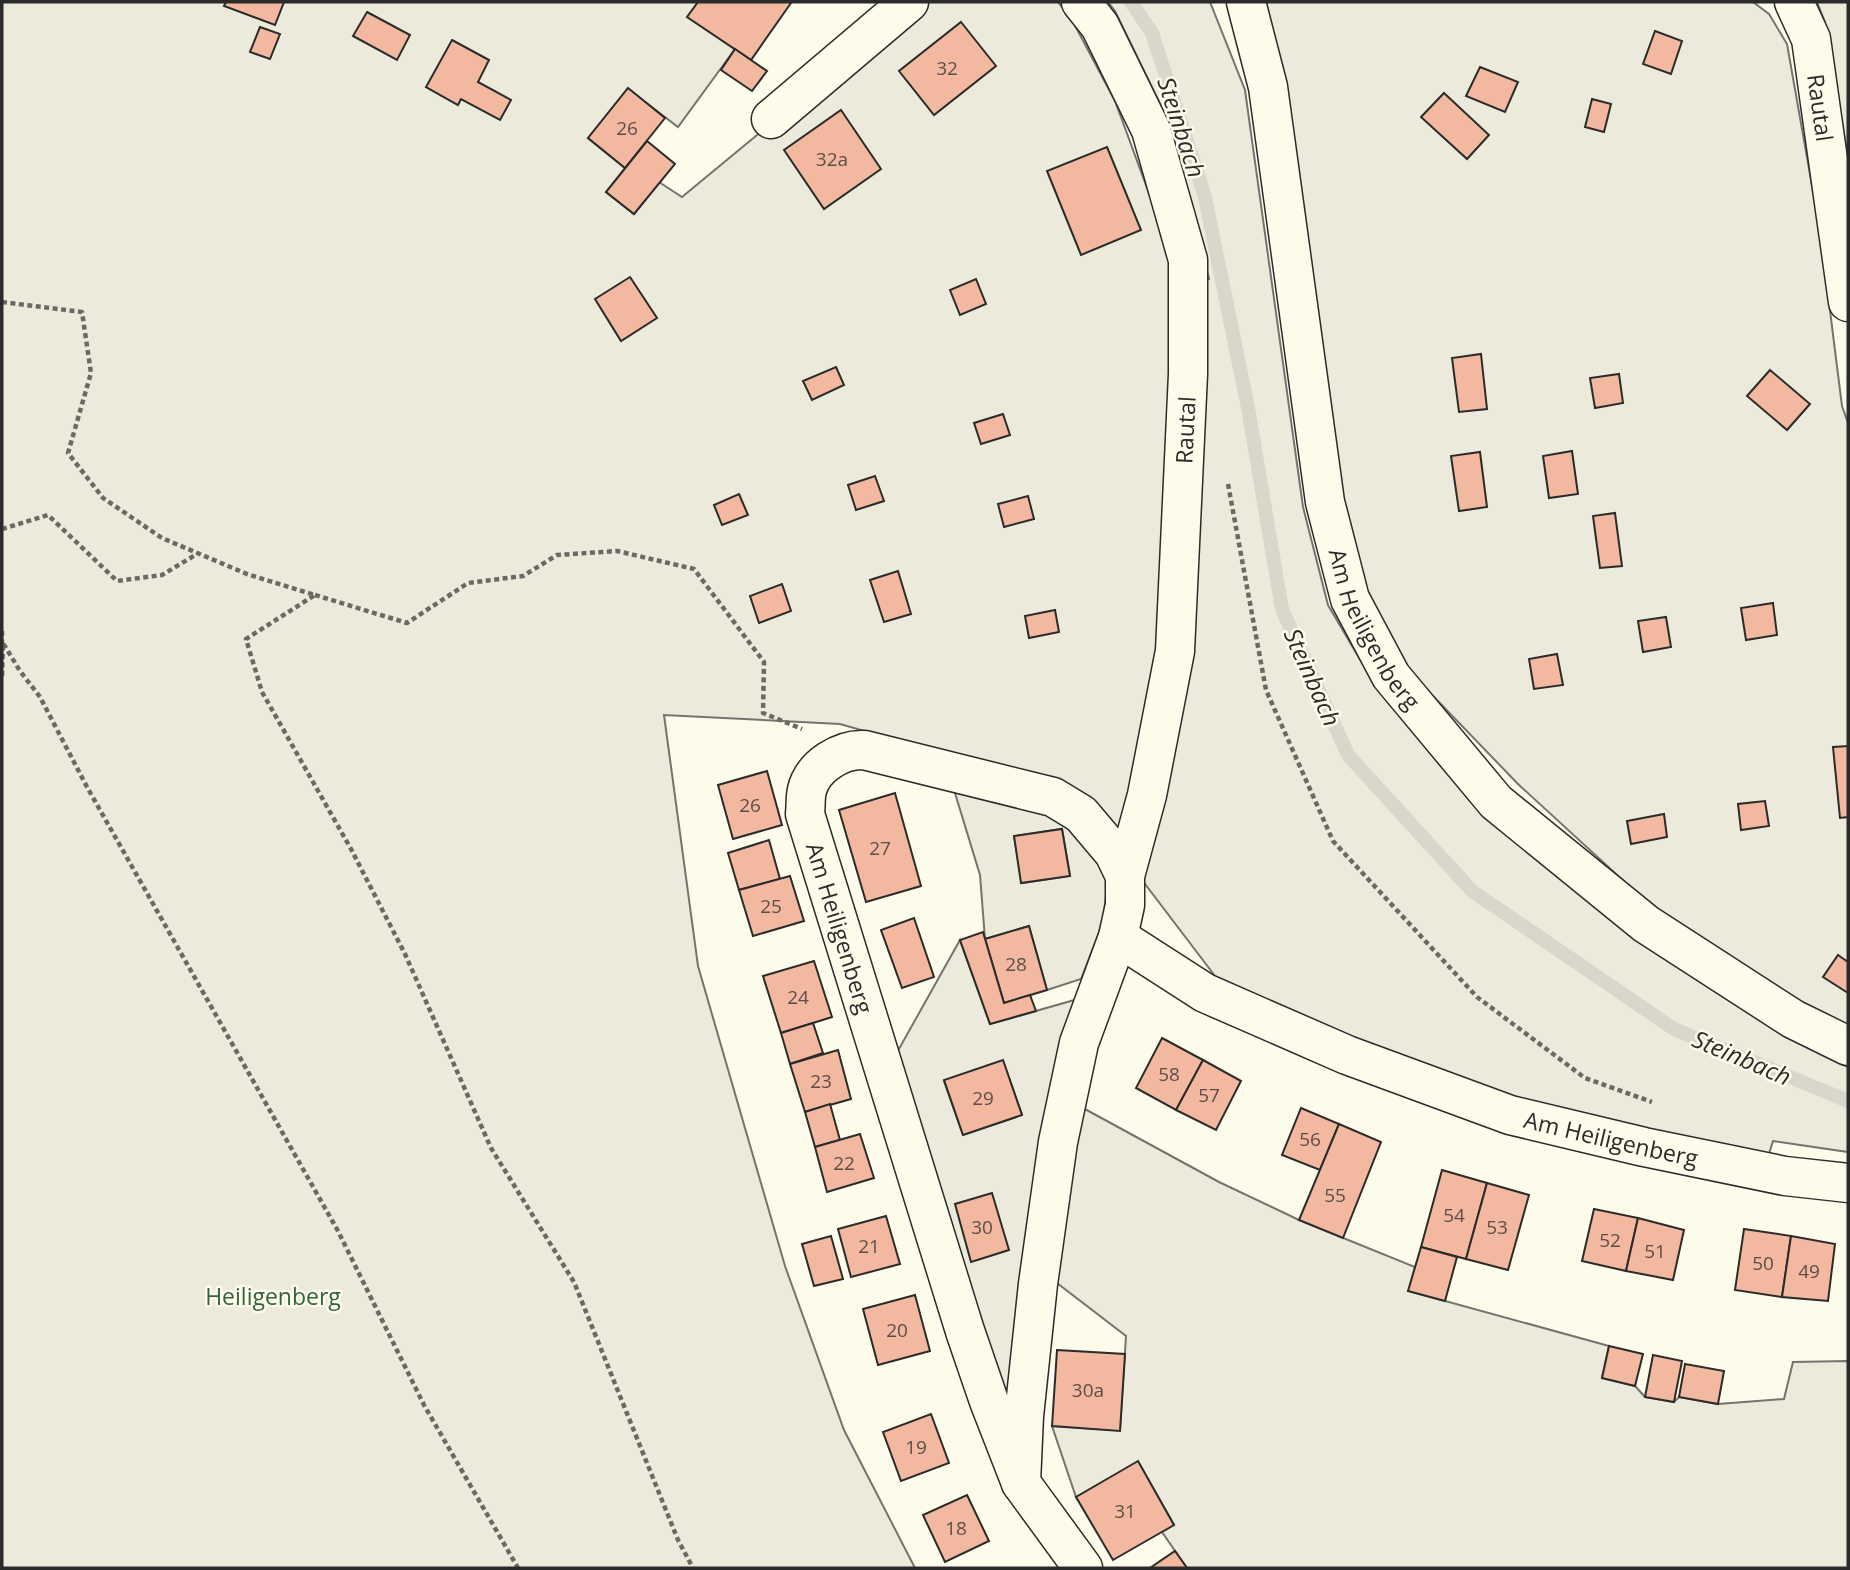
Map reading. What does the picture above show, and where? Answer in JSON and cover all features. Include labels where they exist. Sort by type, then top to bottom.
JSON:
[{"type":"street","points":[[771,119],[909,2]]},
{"type":"street","name":"Rautal","points":[[1081,2],[1100,26],[1151,130],[1188,260],[1188,374],[1175,651],[1147,795],[1125,876]]},
{"type":"street","name":"Am Heiligenberg","points":[[1246,2],[1268,88],[1325,502],[1350,599],[1391,676],[1496,802],[1646,924],[1793,1019],[1848,1046]]},
{"type":"street","name":"Rautal","points":[[1794,2],[1811,40],[1848,302]]},
{"type":"street","points":[[852,749],[1053,797],[1081,814],[1114,853],[1125,876],[1125,905],[1118,937],[1079,1044],[1058,1142],[1024,1416],[1021,1483]]},
{"type":"street","name":"Am Heiligenberg","points":[[852,749],[826,761],[807,788],[805,814],[989,1401],[1021,1483],[1083,1568]]},
{"type":"street","name":"Am Heiligenberg","points":[[1118,937],[1205,993],[1347,1055],[1510,1115],[1644,1147],[1785,1176],[1848,1183]]},
{"type":"path","points":[[2,302],[82,312],[91,373],[68,453],[103,498],[162,538],[247,574],[407,623],[468,583],[523,576],[557,555],[617,551],[694,569],[764,662],[763,713],[852,749]]},
{"type":"path","points":[[1226,472],[1266,690],[1333,841],[1477,998],[1585,1078],[1661,1106]]},
{"type":"path","points":[[2,529],[48,515],[117,580],[162,575],[198,554]]},
{"type":"path","points":[[315,595],[246,639],[262,692],[326,803],[405,954],[491,1148],[575,1282],[678,1540],[693,1568]]},
{"type":"path","points":[[2,631],[2,676]]},
{"type":"path","points":[[2,643],[40,697],[94,799],[338,1231],[424,1405],[518,1568]]},
{"type":"green space","name":"Heiligenberg","points":[[2,2],[698,2],[688,17],[735,49],[678,127],[628,89],[588,138],[625,168],[606,192],[634,214],[659,182],[682,197],[918,2],[1058,2],[1071,18],[1115,101],[1182,283],[1209,279],[1166,116],[1115,11],[1108,2],[1210,2],[1245,90],[1303,507],[1328,605],[1378,690],[1483,816],[1780,1033],[1848,1067],[1848,1152],[1773,1141],[1768,1157],[1519,1099],[1357,1040],[1215,976],[1139,876],[1144,846],[931,750],[840,724],[664,715],[698,966],[785,1266],[844,1430],[915,1568],[2,1568]]},
{"type":"green space","points":[[1266,2],[1753,2],[1769,14],[1787,44],[1820,231],[1842,406],[1848,423],[1848,1028],[1810,1013],[1664,918],[1518,784],[1408,670],[1367,594],[1342,496],[1285,81]]},
{"type":"green space","points":[[1817,2],[1848,2],[1848,158],[1825,22]]},
{"type":"green space","points":[[951,780],[1056,813],[1095,853],[1106,877],[1106,896],[1103,922],[1081,979],[1047,990],[1029,926],[985,939],[980,875]],"holes":[[[1062,829],[1070,876],[1022,883],[1014,836]]]},
{"type":"green space","points":[[960,940],[990,1024],[1078,999],[1010,1394],[1003,1396],[895,1056]],"holes":[[[1003,1061],[1022,1115],[963,1135],[944,1081]]]},
{"type":"green space","points":[[1083,1108],[1219,1182],[1299,1220],[1415,1267],[1409,1291],[1609,1346],[1602,1378],[1635,1386],[1645,1397],[1674,1402],[1679,1397],[1718,1404],[1784,1399],[1793,1362],[1848,1361],[1848,1568],[1187,1568],[1162,1532],[1174,1525],[1138,1462],[1076,1497],[1052,1426],[1120,1430],[1126,1336],[1057,1283],[1069,1177]]},
{"type":"building","points":[[226,2],[284,2],[275,25],[224,6]]},
{"type":"building","points":[[698,2],[791,3],[751,60],[687,17]]},
{"type":"building","points":[[367,12],[410,35],[397,60],[353,36]]},
{"type":"building","points":[[961,22],[996,66],[934,115],[899,71]]},
{"type":"building","points":[[260,27],[280,34],[270,59],[250,52]]},
{"type":"building","points":[[1655,31],[1682,41],[1671,74],[1643,64]]},
{"type":"building","points":[[452,40],[489,60],[478,82],[511,100],[500,120],[461,99],[458,105],[426,87]]},
{"type":"building","points":[[735,49],[767,71],[752,91],[721,70]]},
{"type":"building","points":[[1480,67],[1518,82],[1505,112],[1466,96]]},
{"type":"building","points":[[628,88],[665,118],[625,168],[588,138]]},
{"type":"building","points":[[1444,93],[1489,135],[1467,159],[1421,117]]},
{"type":"building","points":[[1592,99],[1611,104],[1604,132],[1585,127]]},
{"type":"building","points":[[841,110],[881,169],[824,209],[784,150]]},
{"type":"building","points":[[647,141],[675,164],[634,214],[606,192]]},
{"type":"building","points":[[1107,147],[1141,230],[1081,255],[1047,171]]},
{"type":"building","points":[[630,277],[657,318],[621,341],[595,299]]},
{"type":"building","points":[[976,279],[986,304],[960,315],[950,290]]},
{"type":"building","points":[[1481,354],[1487,409],[1459,412],[1452,358]]},
{"type":"building","points":[[836,367],[844,385],[812,400],[803,381]]},
{"type":"building","points":[[1770,370],[1810,404],[1787,430],[1747,396]]},
{"type":"building","points":[[1619,374],[1623,403],[1595,408],[1590,378]]},
{"type":"building","points":[[1003,414],[1010,435],[981,444],[974,423]]},
{"type":"building","points":[[1572,451],[1578,494],[1549,498],[1543,456]]},
{"type":"building","points":[[1480,452],[1487,507],[1459,511],[1451,456]]},
{"type":"building","points":[[875,476],[884,501],[856,510],[848,485]]},
{"type":"building","points":[[739,494],[748,515],[722,525],[714,505]]},
{"type":"building","points":[[1028,496],[1034,519],[1004,527],[998,504]]},
{"type":"building","points":[[1615,513],[1622,566],[1600,568],[1593,516]]},
{"type":"building","points":[[898,571],[911,614],[884,622],[870,580]]},
{"type":"building","points":[[782,584],[791,611],[759,623],[750,596]]},
{"type":"building","points":[[1773,603],[1777,635],[1746,640],[1741,608]]},
{"type":"building","points":[[1055,610],[1059,632],[1029,638],[1025,616]]},
{"type":"building","points":[[1666,617],[1671,647],[1643,652],[1638,621]]},
{"type":"building","points":[[1557,654],[1563,685],[1534,689],[1529,659]]},
{"type":"building","points":[[1848,746],[1848,817],[1840,818],[1833,747]]},
{"type":"building","points":[[767,771],[782,825],[733,839],[718,785]]},
{"type":"building","points":[[895,793],[921,886],[866,902],[839,810]]},
{"type":"building","points":[[1765,801],[1769,826],[1741,830],[1738,804]]},
{"type":"building","points":[[1664,814],[1667,837],[1631,844],[1627,821]]},
{"type":"building","points":[[1062,829],[1070,876],[1021,883],[1014,836]]},
{"type":"building","points":[[769,840],[780,879],[739,890],[728,853]]},
{"type":"building","points":[[790,876],[804,921],[753,936],[739,890]]},
{"type":"building","points":[[914,918],[934,977],[902,988],[881,930]]},
{"type":"building","points":[[1029,926],[1047,990],[1004,1003],[985,939]]},
{"type":"building","points":[[983,932],[1004,1003],[1030,995],[1036,1011],[990,1024],[960,940]]},
{"type":"building","points":[[1838,955],[1848,962],[1848,993],[1823,977]]},
{"type":"building","points":[[814,961],[832,1017],[781,1033],[763,976]]},
{"type":"building","points":[[813,1023],[823,1053],[790,1064],[781,1033]]},
{"type":"building","points":[[1162,1038],[1203,1060],[1176,1110],[1136,1088]]},
{"type":"building","points":[[838,1050],[851,1099],[805,1112],[790,1064]]},
{"type":"building","points":[[1003,1060],[1022,1115],[963,1135],[944,1080]]},
{"type":"building","points":[[1203,1060],[1241,1081],[1216,1130],[1176,1110]]},
{"type":"building","points":[[830,1104],[840,1140],[815,1147],[805,1112]]},
{"type":"building","points":[[1301,1108],[1339,1124],[1320,1170],[1282,1155]]},
{"type":"building","points":[[1339,1124],[1381,1142],[1343,1238],[1299,1220]]},
{"type":"building","points":[[860,1134],[874,1178],[827,1192],[815,1147]]},
{"type":"building","points":[[1442,1170],[1487,1183],[1466,1259],[1421,1247]]},
{"type":"building","points":[[1487,1183],[1529,1195],[1508,1270],[1466,1259]]},
{"type":"building","points":[[992,1193],[1009,1250],[971,1262],[955,1204]]},
{"type":"building","points":[[1594,1209],[1638,1218],[1626,1271],[1582,1261]]},
{"type":"building","points":[[886,1216],[900,1264],[851,1277],[838,1229]]},
{"type":"building","points":[[1638,1218],[1684,1230],[1673,1280],[1626,1271]]},
{"type":"building","points":[[1744,1229],[1791,1236],[1782,1297],[1735,1290]]},
{"type":"building","points":[[831,1236],[843,1279],[814,1286],[802,1244]]},
{"type":"building","points":[[1791,1236],[1835,1244],[1828,1301],[1782,1297]]},
{"type":"building","points":[[1421,1247],[1457,1257],[1445,1301],[1408,1291]]},
{"type":"building","points":[[915,1295],[930,1351],[878,1365],[863,1309]]},
{"type":"building","points":[[1609,1346],[1643,1354],[1635,1386],[1602,1378]]},
{"type":"building","points":[[1057,1350],[1125,1354],[1120,1431],[1052,1426]]},
{"type":"building","points":[[1653,1355],[1682,1361],[1674,1402],[1645,1397]]},
{"type":"building","points":[[1685,1364],[1724,1371],[1718,1404],[1679,1397]]},
{"type":"building","points":[[931,1414],[949,1463],[901,1481],[883,1432]]},
{"type":"building","points":[[1138,1461],[1174,1525],[1113,1560],[1076,1497]]},
{"type":"building","points":[[967,1495],[989,1541],[945,1562],[923,1515]]},
{"type":"building","points":[[1175,1551],[1187,1568],[1150,1568]]},
{"type":"waterway","name":"Steinbach","points":[[1131,2],[1152,33],[1205,197],[1248,408],[1282,609],[1348,755],[1472,891],[1674,1029],[1848,1101]]}]
